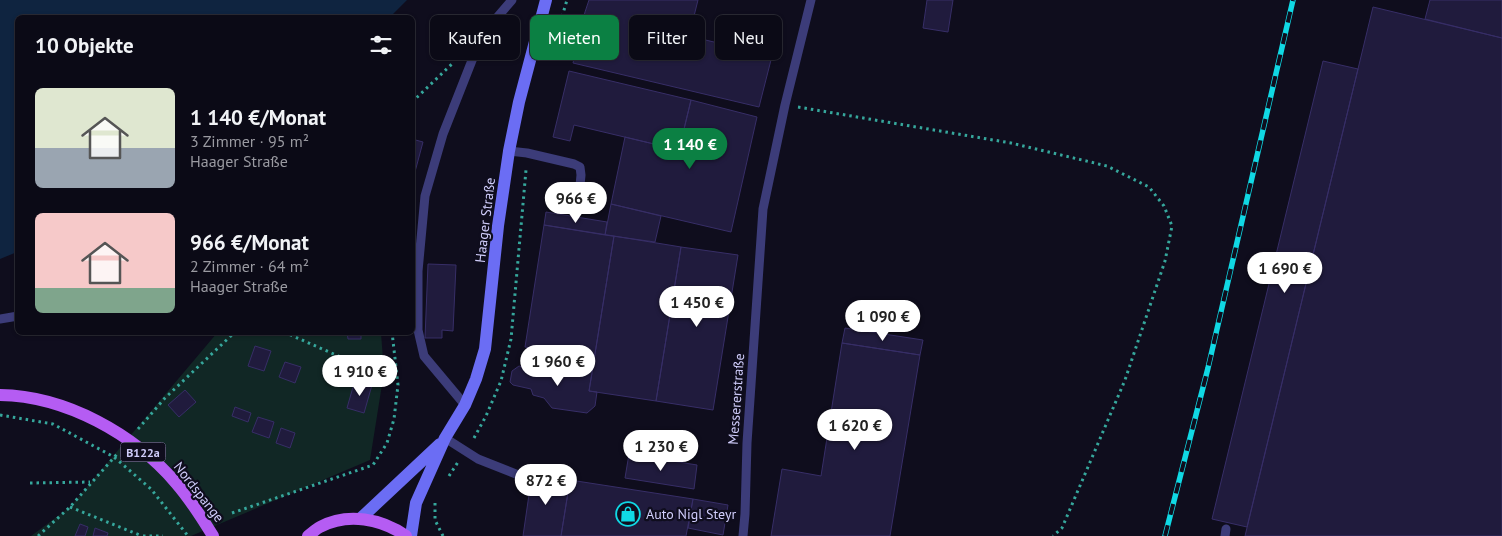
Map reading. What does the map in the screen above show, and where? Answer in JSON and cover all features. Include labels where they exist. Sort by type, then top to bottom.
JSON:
[{"type":"main road","name":"Nordspange","points":[[0,395],[47,401],[108,427],[154,460],[176,483],[194,506],[213,536]]},
{"type":"main road","points":[[308,536],[321,527],[340,520],[360,519],[378,522],[396,529],[406,536]]},
{"type":"street","name":"Haager Straße","points":[[411,536],[416,503],[445,438],[465,405],[476,379],[485,349],[498,226],[509,151],[521,93],[546,0]]},
{"type":"street","name":"Haager Straße","points":[[360,519],[445,438]]},
{"type":"lane","points":[[465,405],[424,356],[418,330],[418,271],[425,196],[443,134],[482,35],[512,0]]},
{"type":"lane","name":"Messererstraße","points":[[743,536],[747,443],[763,209],[785,105],[811,0]]},
{"type":"lane","points":[[509,151],[527,153],[580,167],[578,207]]},
{"type":"lane","points":[[0,319],[15,316]]},
{"type":"lane","points":[[445,438],[478,459],[526,478]]},
{"type":"path","points":[[415,99],[454,62]]},
{"type":"path","points":[[785,105],[1011,143],[1107,166],[1149,187],[1164,206],[1172,226],[1165,261],[1128,371],[1062,528],[1053,536]]},
{"type":"path","points":[[38,536],[70,507],[90,482],[129,441],[152,411],[232,335]]},
{"type":"path","points":[[291,335],[363,367]]},
{"type":"path","points":[[232,512],[372,466],[387,443],[394,419],[398,385],[392,335]]},
{"type":"path","points":[[0,415],[53,424],[114,457],[151,489],[188,536]]},
{"type":"path","points":[[30,483],[90,482]]},
{"type":"path","points":[[70,507],[142,536],[163,536]]},
{"type":"green space","points":[[215,335],[381,335],[384,372],[370,460],[191,536],[31,536],[70,507]]},
{"type":"water","points":[[0,0],[407,0],[392,15],[15,15],[15,253],[0,259]]},
{"type":"building","points":[[589,0],[698,0],[694,15],[629,15],[629,60],[705,60],[705,40],[715,42],[715,60],[771,60],[759,107],[573,63],[574,60],[619,60],[619,15],[584,15]]},
{"type":"building","points":[[927,0],[953,0],[948,32],[923,28]]},
{"type":"building","points":[[1430,0],[1502,0],[1502,38],[1425,19]]},
{"type":"building","points":[[1373,7],[1502,38],[1502,536],[1245,536]]},
{"type":"building","points":[[1323,61],[1358,69],[1247,527],[1212,519]]},
{"type":"building","points":[[569,71],[691,100],[679,150],[574,125],[570,141],[553,137]]},
{"type":"building","points":[[691,100],[757,117],[731,232],[611,204],[625,137],[679,150]]},
{"type":"building","points":[[415,140],[423,142],[415,172]]},
{"type":"building","points":[[611,204],[661,216],[655,242],[605,235]]},
{"type":"building","points":[[546,212],[607,222],[605,235],[544,225]]},
{"type":"building","points":[[544,225],[614,236],[594,360],[525,347]]},
{"type":"building","points":[[614,236],[681,247],[656,401],[589,391]]},
{"type":"building","points":[[681,247],[738,255],[713,410],[656,401]]},
{"type":"building","points":[[428,264],[456,265],[453,331],[442,330],[442,338],[425,338]]},
{"type":"building","points":[[845,328],[923,340],[920,355],[842,343]]},
{"type":"building","points":[[347,335],[361,335],[361,339],[348,339]]},
{"type":"building","points":[[842,343],[920,355],[890,536],[771,536],[782,469],[821,476]]},
{"type":"building","points":[[255,346],[271,351],[264,371],[248,366]]},
{"type":"building","points":[[285,362],[301,367],[295,383],[279,377]]},
{"type":"building","points":[[540,365],[565,368],[564,373],[578,375],[579,366],[593,367],[589,391],[597,392],[595,406],[587,413],[552,408],[544,398],[533,395],[531,389],[513,385],[510,382],[512,371],[519,366],[535,370]]},
{"type":"building","points":[[355,380],[372,385],[364,413],[347,408]]},
{"type":"building","points":[[185,390],[196,402],[179,417],[168,405]]},
{"type":"building","points":[[235,407],[251,413],[248,422],[232,416]]},
{"type":"building","points":[[258,417],[274,422],[269,438],[252,432]]},
{"type":"building","points":[[281,428],[295,433],[290,448],[276,443]]},
{"type":"building","points":[[629,454],[697,465],[694,489],[625,478]]},
{"type":"building","points":[[532,474],[570,480],[561,536],[523,536]]},
{"type":"building","name":"Auto Nigl Steyr","points":[[570,480],[693,499],[686,536],[561,536]]},
{"type":"building","points":[[693,499],[728,505],[723,535],[688,528]]},
{"type":"building","points":[[80,524],[88,527],[85,536],[75,536]]},
{"type":"building","points":[[95,528],[108,533],[107,536],[93,536]]},
{"type":"railway","points":[[1165,536],[1208,368],[1293,0]]},
{"type":"place","name":"Auto Nigl Steyr","points":[[628,514]]}]
